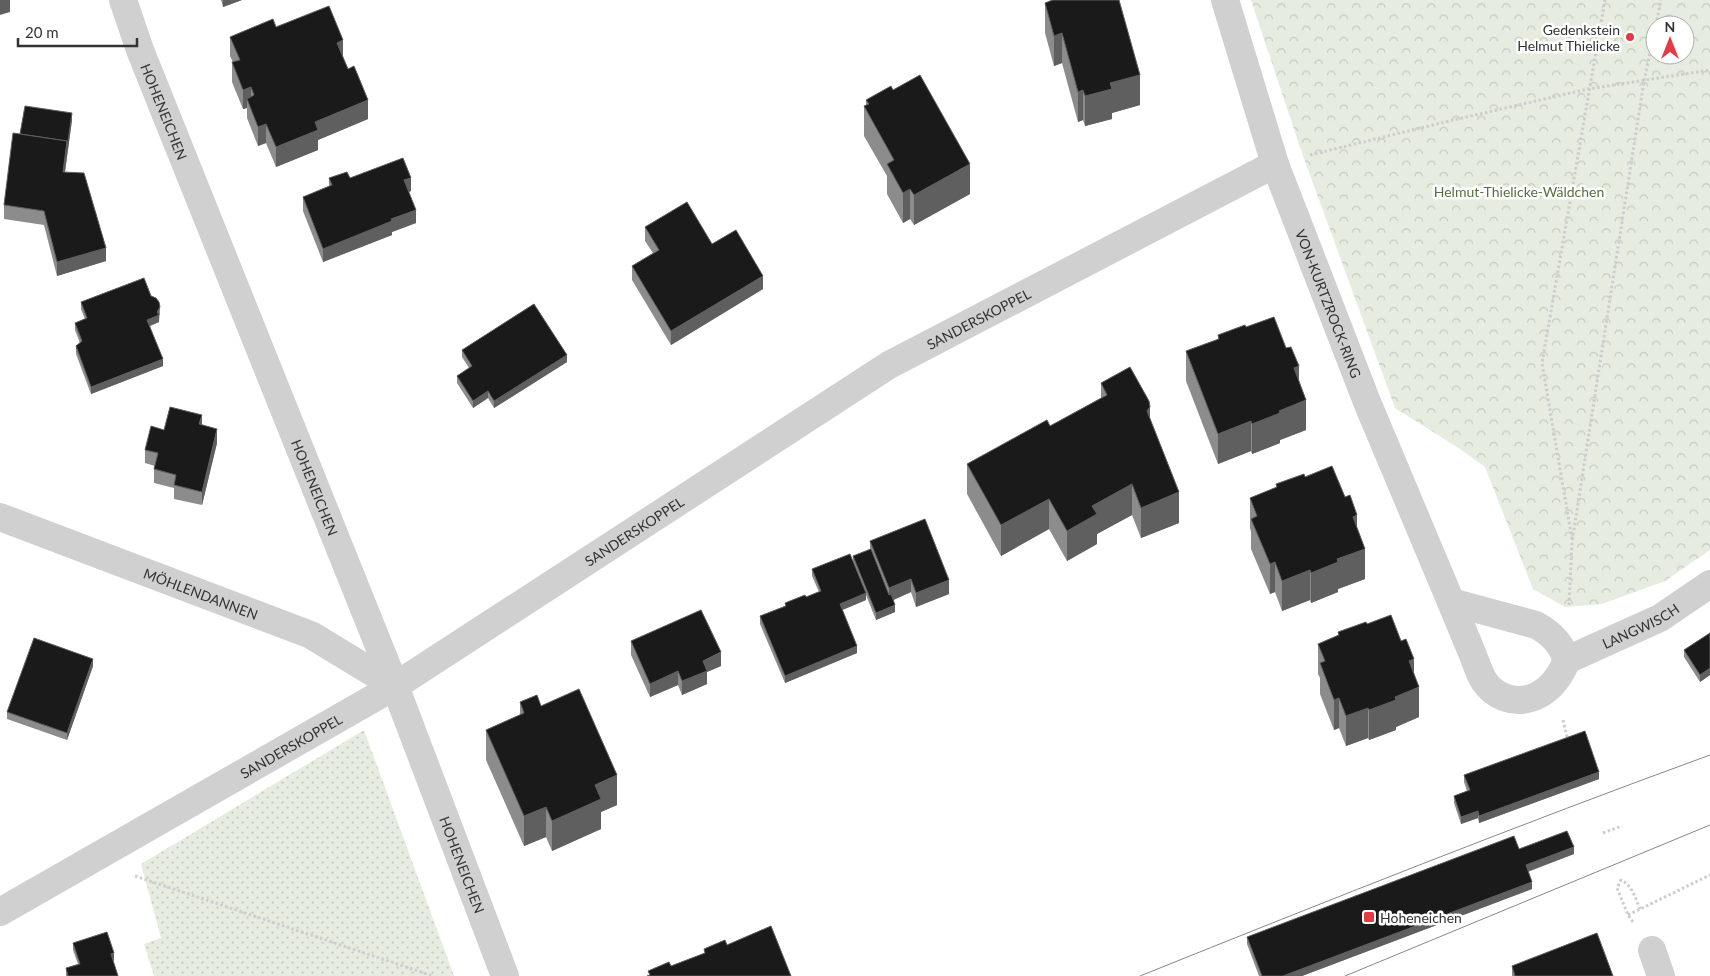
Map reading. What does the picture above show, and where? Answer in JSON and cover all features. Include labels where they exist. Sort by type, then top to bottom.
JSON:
[{"type":"street","name":"HOHENEICHEN","points":[[123,0],[140,50],[395,686],[505,976]]},
{"type":"street","name":"VON-KURTZROCK-RING","points":[[1225,0],[1275,164],[1367,402],[1484,680],[1494,692],[1510,700],[1522,701],[1544,692],[1558,678],[1567,660]]},
{"type":"street","name":"SANDERSKOPPEL","points":[[0,912],[395,686],[888,365],[1275,164]]},
{"type":"street","name":"MÖHLENDANNEN","points":[[0,517],[311,635],[395,686]]},
{"type":"street","name":"LANGWISCH","points":[[1567,660],[1660,618],[1710,584]]},
{"type":"street","points":[[1451,602],[1536,625],[1546,630],[1563,648],[1567,660]]},
{"type":"street","points":[[1652,950],[1661,976]]},
{"type":"path","points":[[1572,542],[1542,363],[1605,0]]},
{"type":"path","points":[[1658,15],[1661,0]]},
{"type":"path","points":[[1567,660],[1572,542],[1647,65]]},
{"type":"path","points":[[1339,148],[1588,90],[1710,70]]},
{"type":"path","points":[[1603,833],[1622,826]]},
{"type":"path","points":[[90,860],[433,976]]},
{"type":"path","points":[[1640,909],[1628,884],[1621,880],[1617,888],[1628,915],[1710,875]]},
{"type":"green space","name":"Helmut-Thielicke-Wäldchen","points":[[1251,0],[1710,0],[1710,550],[1665,581],[1602,604],[1565,607],[1533,589],[1485,467],[1395,408],[1302,153]]},
{"type":"green space","points":[[364,730],[454,976],[154,976],[144,944],[161,938],[141,864]]},
{"type":"building","points":[[1053,0],[1119,0],[1140,75],[1110,83],[1112,89],[1085,96],[1083,90],[1078,92],[1062,33],[1054,36],[1045,3]]},
{"type":"building","points":[[329,6],[343,40],[337,43],[348,69],[354,66],[368,100],[315,122],[318,130],[276,147],[266,124],[258,127],[247,99],[254,95],[251,87],[243,90],[232,62],[240,60],[230,37],[273,19],[276,27]]},
{"type":"building","points":[[920,75],[970,164],[914,195],[910,189],[903,193],[887,164],[894,160],[864,106],[869,104],[866,100],[891,86],[893,90]]},
{"type":"building","points":[[25,106],[72,113],[67,148],[67,141],[20,134]]},
{"type":"building","points":[[13,133],[67,141],[63,172],[84,173],[106,248],[57,262],[44,211],[4,205]]},
{"type":"building","points":[[403,158],[411,178],[404,180],[416,210],[323,249],[303,197],[332,185],[329,178],[347,172],[350,178]]},
{"type":"building","points":[[687,202],[712,244],[736,230],[763,276],[671,331],[632,266],[659,250],[645,227]]},
{"type":"building","points":[[144,278],[151,296],[159,302],[160,307],[157,312],[159,315],[147,320],[163,359],[91,387],[76,346],[82,341],[75,323],[87,318],[81,302]]},
{"type":"building","points":[[534,304],[567,355],[494,401],[488,391],[473,401],[457,376],[472,366],[462,350]]},
{"type":"building","points":[[1274,317],[1286,348],[1291,347],[1299,366],[1294,368],[1306,400],[1252,424],[1251,421],[1218,434],[1186,351],[1219,339],[1218,335]]},
{"type":"building","points":[[1130,367],[1149,401],[1150,407],[1147,411],[1179,492],[1141,508],[1132,484],[1092,506],[1097,514],[1067,531],[1049,499],[1001,525],[967,464],[1047,420],[1050,426],[1107,395],[1101,383]]},
{"type":"building","points":[[170,407],[202,415],[199,424],[217,429],[202,492],[174,485],[176,475],[154,469],[158,453],[145,450],[151,426],[164,430]]},
{"type":"building","points":[[1332,466],[1345,497],[1350,495],[1357,515],[1353,517],[1365,549],[1337,559],[1338,562],[1311,573],[1310,570],[1282,581],[1275,562],[1270,564],[1251,519],[1257,516],[1250,498],[1277,487],[1276,484],[1304,474],[1305,477]]},
{"type":"building","points":[[925,519],[949,580],[916,593],[911,579],[889,588],[870,541]]},
{"type":"building","points":[[871,549],[889,595],[891,594],[895,605],[876,613],[853,556]]},
{"type":"building","points":[[850,554],[866,593],[840,604],[857,646],[785,676],[760,616],[786,606],[785,603],[821,591],[812,569]]},
{"type":"building","points":[[701,610],[721,652],[703,661],[707,671],[682,681],[678,671],[650,684],[631,641]]},
{"type":"building","points":[[1391,615],[1401,641],[1406,639],[1414,659],[1409,661],[1419,687],[1395,697],[1396,700],[1346,716],[1339,698],[1334,700],[1320,663],[1325,661],[1318,644],[1339,635],[1338,632]]},
{"type":"building","points":[[1710,633],[1710,668],[1700,675],[1684,650]]},
{"type":"building","points":[[34,638],[93,659],[67,733],[7,712]]},
{"type":"building","points":[[579,689],[617,775],[595,785],[601,799],[552,821],[546,807],[524,816],[486,730],[524,713],[520,702],[537,695],[541,706]]},
{"type":"building","points":[[1585,731],[1599,772],[1479,816],[1478,811],[1461,817],[1454,796],[1470,790],[1464,775]]},
{"type":"building","points":[[1567,831],[1574,847],[1526,865],[1532,882],[1283,976],[1262,976],[1247,937],[1514,836],[1519,849]]},
{"type":"building","points":[[771,926],[791,976],[647,976],[650,975],[648,971],[669,962],[671,966],[705,953],[704,949],[725,940],[727,945]]},
{"type":"building","points":[[107,932],[114,953],[111,954],[118,976],[68,976],[66,968],[80,964],[73,943]]},
{"type":"building","points":[[1597,933],[1613,976],[1515,976],[1512,966]]},
{"type":"tram line","points":[[1140,976],[1424,863],[1710,755]]},
{"type":"tram line","points":[[1345,976],[1710,825]]},
{"type":"place","name":"Gedenkstein Helmut Thielicke","points":[[1630,37]]},
{"type":"place","name":"Hoheneichen","points":[[1369,917]]}]
